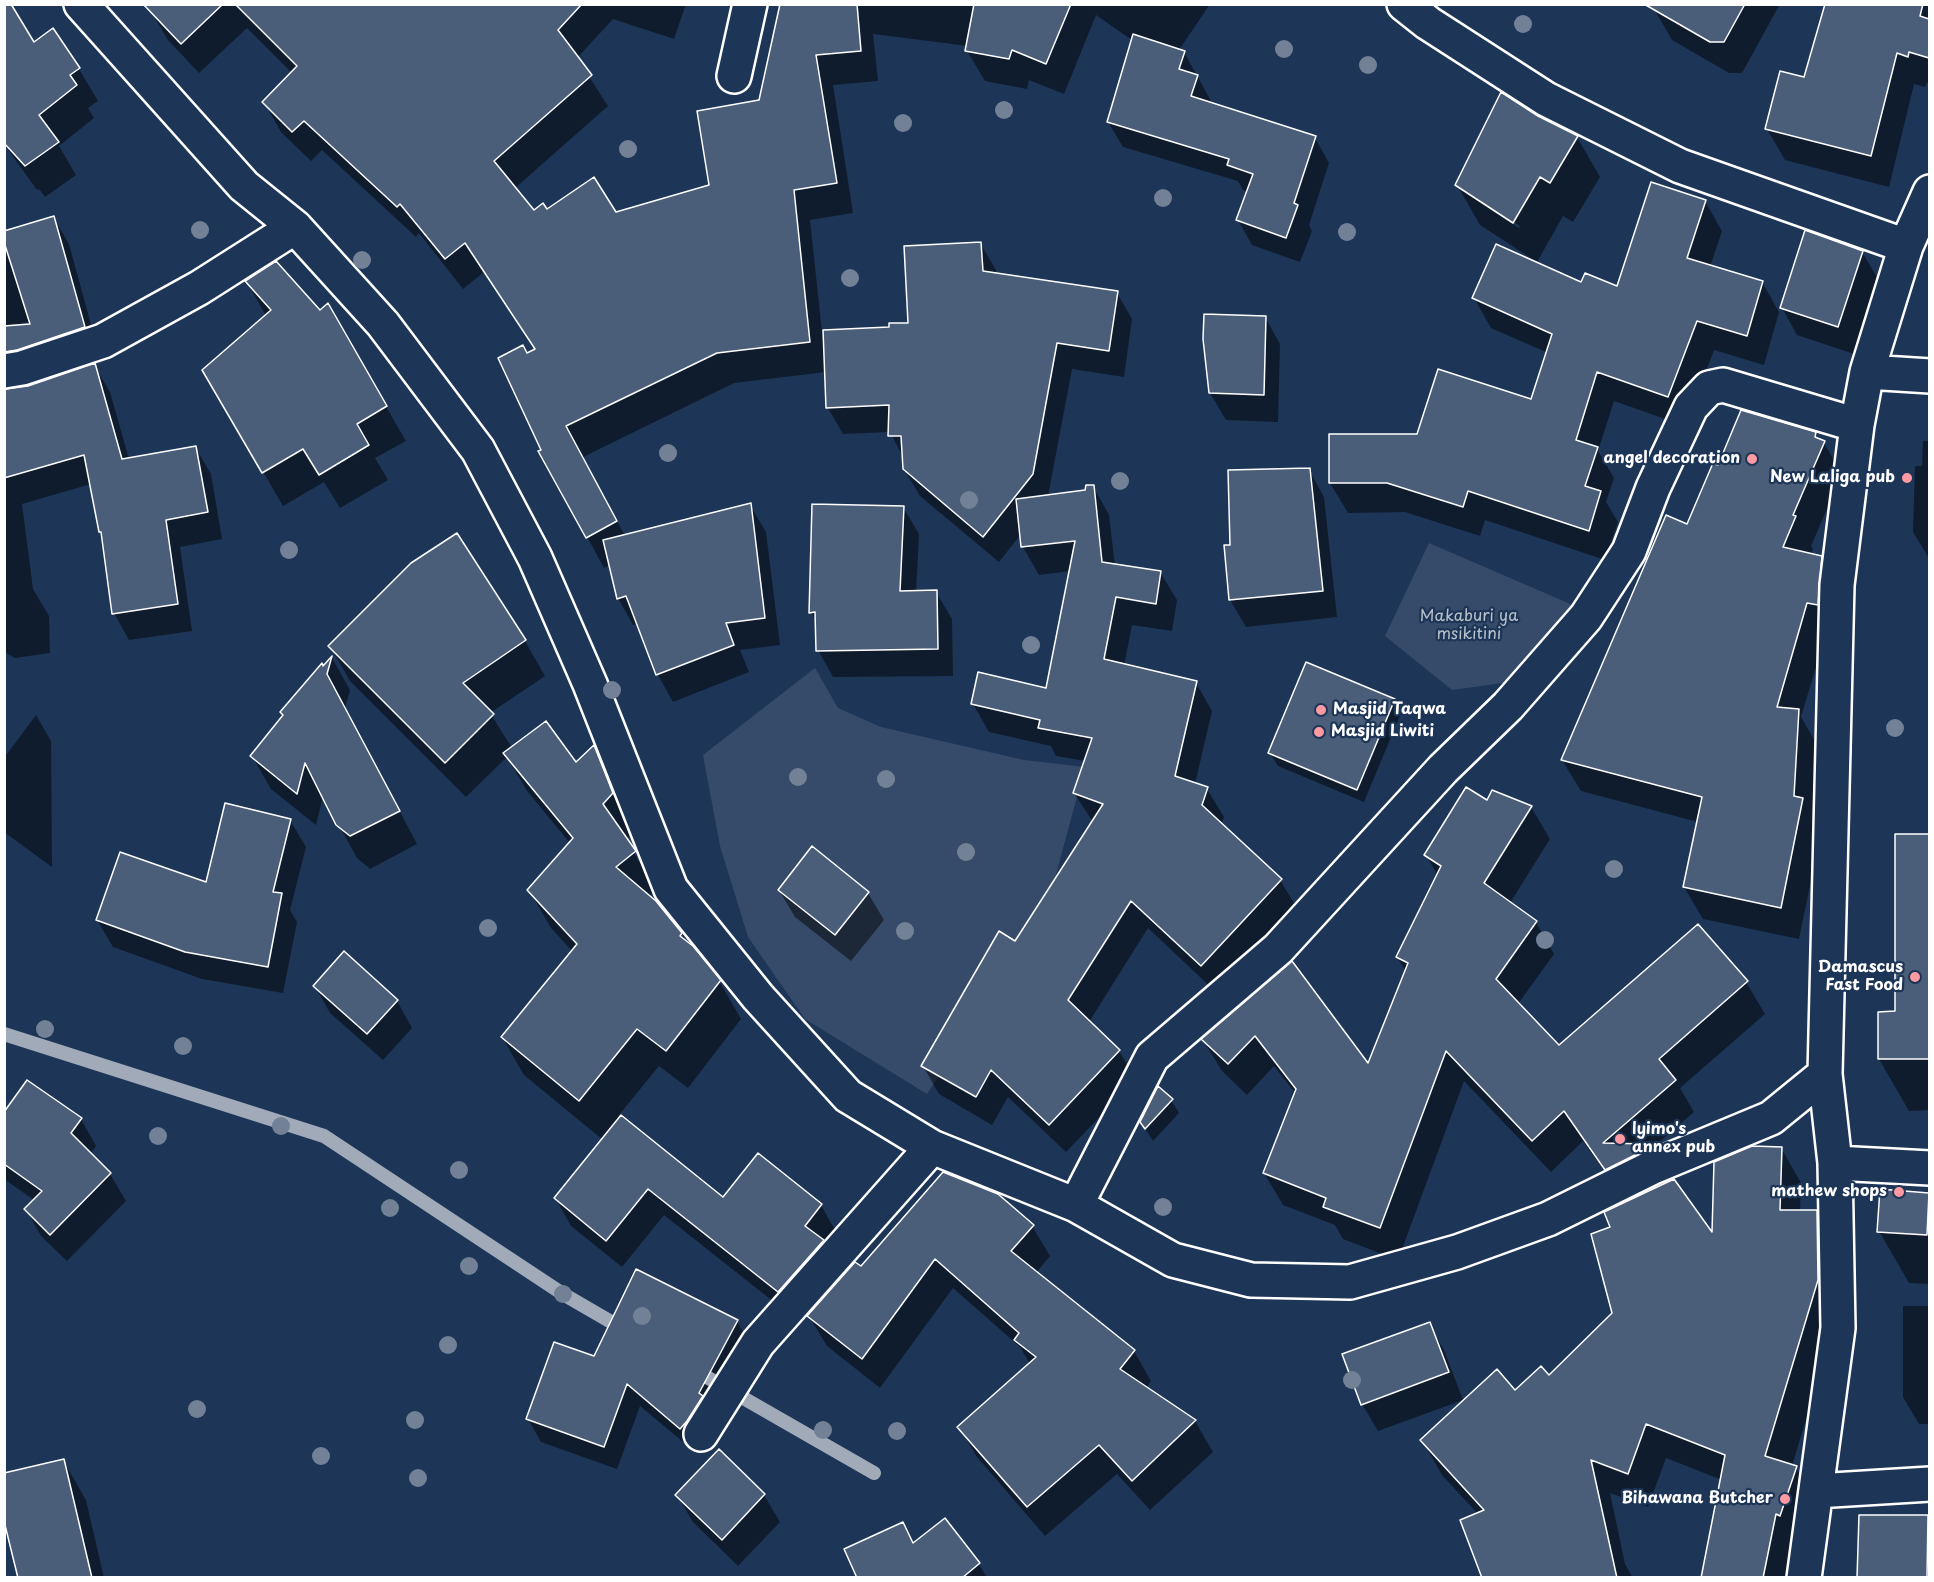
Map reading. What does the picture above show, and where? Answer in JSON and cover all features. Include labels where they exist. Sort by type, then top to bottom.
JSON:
[{"type":"street","points":[[81,4],[244,186],[295,227],[383,324],[478,450],[540,568],[590,684],[671,889],[758,997],[848,1096],[933,1147],[1076,1205],[1173,1260],[1251,1280],[1350,1282],[1456,1252],[1548,1218],[1653,1167],[1771,1118],[1825,1074]]},
{"type":"street","points":[[734,76],[750,4]]},
{"type":"street","points":[[1404,4],[1546,99],[1680,166],[1906,246]]},
{"type":"street","points":[[1804,1578],[1838,1328],[1835,1164],[1825,1074],[1837,585],[1857,425],[1867,372],[1906,246],[1929,192]]},
{"type":"street","points":[[4,371],[22,368],[103,340],[199,288],[295,227]]},
{"type":"street","points":[[1867,372],[1929,376]]},
{"type":"street","points":[[1076,1205],[1152,1058],[1278,949],[1443,769],[1508,706],[1586,617],[1629,551],[1653,488],[1691,407],[1709,388],[1723,385],[1857,425]]},
{"type":"street","points":[[701,1434],[758,1343],[933,1147]]},
{"type":"street","points":[[1835,1164],[1929,1168]]},
{"type":"street","points":[[1816,1491],[1929,1484]]},
{"type":"green space","name":"Makaburi ya msikitini","points":[[1429,543],[1575,606],[1539,678],[1452,690],[1385,636]]},
{"type":"green space","points":[[815,668],[838,708],[881,727],[1024,760],[1085,767],[1043,923],[927,1094],[805,1019],[748,937],[720,846],[703,755]]},
{"type":"building","points":[[4,4],[11,4],[34,42],[53,28],[80,68],[70,75],[77,85],[39,115],[59,142],[25,166],[4,143]]},
{"type":"building","points":[[143,4],[223,4],[181,44]]},
{"type":"building","points":[[235,4],[582,4],[558,30],[592,75],[494,161],[534,210],[543,203],[547,209],[594,177],[616,212],[709,185],[697,111],[759,100],[780,4],[857,4],[861,51],[816,55],[837,183],[794,190],[810,342],[717,353],[566,426],[617,521],[586,538],[538,451],[541,450],[498,358],[523,345],[527,353],[535,349],[465,243],[445,259],[400,204],[397,207],[304,121],[292,132],[262,102],[297,66]]},
{"type":"building","points":[[974,4],[1071,4],[1046,64],[1012,50],[1009,59],[965,51]]},
{"type":"building","points":[[1644,4],[1745,4],[1724,42],[1710,42]]},
{"type":"building","points":[[1825,4],[1923,4],[1920,16],[1929,19],[1929,58],[1909,52],[1908,57],[1897,53],[1871,156],[1765,129],[1780,71],[1804,77]]},
{"type":"building","points":[[1133,34],[1185,51],[1179,69],[1198,75],[1191,96],[1316,136],[1294,203],[1298,205],[1286,238],[1236,220],[1253,174],[1227,165],[1229,159],[1107,122]]},
{"type":"building","points":[[1501,92],[1538,116],[1578,136],[1550,183],[1540,177],[1513,223],[1455,185]]},
{"type":"building","points":[[1651,182],[1706,200],[1687,258],[1763,281],[1747,336],[1697,321],[1668,397],[1597,372],[1576,440],[1598,447],[1585,486],[1601,491],[1589,531],[1468,491],[1463,507],[1387,483],[1329,483],[1329,434],[1417,434],[1438,369],[1531,399],[1552,334],[1472,298],[1496,244],[1581,282],[1585,273],[1617,286]]},
{"type":"building","points":[[54,216],[85,327],[17,350],[4,352],[4,326],[30,324],[4,242],[4,231]]},
{"type":"building","points":[[1805,230],[1863,251],[1838,327],[1780,308]]},
{"type":"building","points":[[981,242],[983,271],[1118,291],[1109,351],[1057,343],[1033,474],[983,537],[903,469],[901,436],[888,436],[889,405],[826,408],[823,330],[889,327],[889,323],[908,323],[904,246]]},
{"type":"building","points":[[276,261],[320,310],[328,303],[387,406],[357,424],[369,445],[319,475],[303,449],[262,473],[202,370],[271,310],[245,281]]},
{"type":"building","points":[[1204,314],[1266,316],[1264,395],[1209,393],[1203,339]]},
{"type":"building","points":[[95,363],[122,459],[196,446],[208,512],[166,520],[178,604],[112,614],[101,532],[99,532],[84,455],[4,478],[4,389],[28,386]]},
{"type":"building","points":[[1741,410],[1816,432],[1815,437],[1825,441],[1793,515],[1796,516],[1783,547],[1822,556],[1818,605],[1807,603],[1777,707],[1799,709],[1794,796],[1803,798],[1781,908],[1683,887],[1702,797],[1561,760],[1666,515],[1687,524],[1713,463],[1718,465]]},
{"type":"building","points":[[1310,468],[1323,591],[1229,600],[1224,545],[1230,545],[1228,470]]},
{"type":"building","points":[[1086,485],[1094,485],[1102,562],[1161,571],[1156,604],[1116,597],[1104,659],[1197,681],[1175,776],[1208,787],[1202,805],[1282,879],[1201,966],[1131,901],[1068,1000],[1120,1050],[1049,1125],[991,1070],[976,1097],[921,1066],[999,931],[1015,941],[1103,804],[1073,793],[1092,738],[1038,728],[1040,720],[971,704],[978,672],[1046,688],[1075,541],[1021,547],[1016,499],[1085,490]]},
{"type":"building","points":[[751,503],[765,618],[726,623],[734,645],[656,675],[626,596],[617,599],[603,540]]},
{"type":"building","points":[[812,504],[904,506],[900,591],[937,590],[938,649],[816,651],[815,612],[809,613]]},
{"type":"building","points":[[457,533],[526,640],[463,683],[494,714],[445,763],[328,646],[411,563]]},
{"type":"building","points":[[332,656],[327,674],[400,811],[350,836],[336,825],[305,763],[297,794],[250,756],[283,715],[280,712],[322,663],[323,666]]},
{"type":"building","points":[[1306,662],[1395,699],[1357,790],[1268,753]]},
{"type":"building","points":[[546,721],[576,762],[594,745],[613,793],[603,804],[636,851],[616,867],[656,901],[682,933],[680,936],[693,946],[721,980],[666,1051],[637,1029],[579,1101],[501,1037],[577,944],[527,890],[573,838],[503,753]]},
{"type":"building","points":[[1466,787],[1487,800],[1492,790],[1532,806],[1484,883],[1537,921],[1496,979],[1559,1045],[1698,924],[1748,981],[1659,1059],[1676,1080],[1603,1143],[1649,1144],[1651,1147],[1605,1170],[1564,1111],[1532,1141],[1446,1051],[1380,1228],[1323,1207],[1326,1198],[1263,1173],[1296,1089],[1255,1036],[1228,1064],[1201,1039],[1292,961],[1368,1063],[1408,963],[1396,957],[1441,866],[1424,855]]},
{"type":"building","points":[[225,803],[291,819],[273,892],[282,893],[268,967],[185,952],[96,920],[120,852],[206,882]]},
{"type":"building","points":[[1895,834],[1929,834],[1929,1059],[1878,1059],[1878,1012],[1895,1011]]},
{"type":"building","points":[[812,846],[869,892],[835,935],[778,890]]},
{"type":"building","points":[[344,951],[398,1000],[367,1034],[313,986]]},
{"type":"building","points":[[27,1080],[82,1118],[71,1133],[111,1173],[50,1235],[24,1209],[42,1191],[4,1164],[4,1112]]},
{"type":"building","points":[[1158,1086],[1173,1099],[1145,1129],[1140,1122]]},
{"type":"building","points":[[621,1115],[723,1197],[758,1153],[822,1204],[805,1226],[824,1240],[778,1292],[648,1189],[606,1241],[554,1198]]},
{"type":"building","points":[[1752,1146],[1782,1147],[1780,1210],[1817,1210],[1818,1280],[1765,1456],[1797,1466],[1780,1516],[1776,1514],[1763,1578],[1701,1578],[1725,1455],[1646,1424],[1628,1474],[1591,1460],[1617,1578],[1482,1578],[1460,1520],[1484,1510],[1420,1440],[1497,1369],[1515,1390],[1541,1366],[1549,1375],[1612,1313],[1591,1234],[1610,1227],[1604,1212],[1674,1179],[1712,1232],[1714,1162]]},
{"type":"building","points":[[943,1172],[998,1194],[1034,1225],[1011,1251],[1135,1350],[1120,1369],[1196,1420],[1132,1481],[1099,1445],[1027,1507],[957,1427],[1036,1357],[1014,1340],[1019,1333],[935,1259],[862,1359],[807,1316],[855,1262],[861,1266]]},
{"type":"building","points":[[1880,1189],[1929,1193],[1927,1235],[1877,1232]]},
{"type":"building","points":[[636,1269],[738,1320],[699,1393],[703,1396],[687,1421],[680,1429],[627,1384],[604,1447],[526,1419],[554,1342],[594,1356]]},
{"type":"building","points":[[1430,1322],[1449,1372],[1361,1405],[1342,1354]]},
{"type":"building","points":[[719,1449],[765,1494],[722,1540],[675,1495]]},
{"type":"building","points":[[64,1459],[92,1578],[18,1578],[4,1521],[4,1473]]},
{"type":"building","points":[[1859,1515],[1928,1515],[1927,1578],[1857,1578]]},
{"type":"building","points":[[945,1518],[980,1563],[962,1578],[857,1578],[844,1549],[903,1522],[913,1543]]},
{"type":"waterway","points":[[4,1034],[324,1136],[563,1294],[625,1330]]},
{"type":"waterway","points":[[691,1368],[874,1473]]},
{"type":"place","name":"angel decoration","points":[[1752,459]]},
{"type":"place","name":"New Laliga pub","points":[[1907,478]]},
{"type":"place","name":"Masjid Taqwa","points":[[1321,710]]},
{"type":"place","name":"Masjid Liwiti","points":[[1319,732]]},
{"type":"place","name":"Damascus Fast Food","points":[[1915,977]]},
{"type":"place","name":"lyimo's annex pub","points":[[1620,1139]]},
{"type":"place","name":"mathew shops","points":[[1899,1192]]},
{"type":"place","name":"Bihawana Butcher","points":[[1785,1499]]}]
